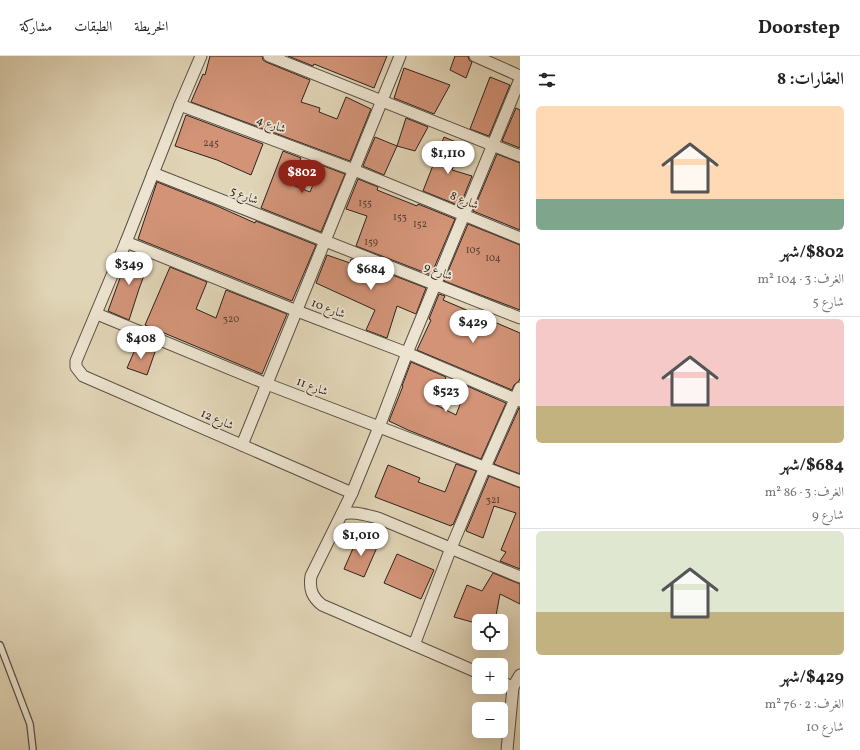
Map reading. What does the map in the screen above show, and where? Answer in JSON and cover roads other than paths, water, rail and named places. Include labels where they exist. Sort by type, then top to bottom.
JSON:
[{"type":"street","points":[[97,314],[201,56]]},
{"type":"street","points":[[269,56],[520,156]]},
{"type":"street","points":[[242,445],[400,56]]},
{"type":"street","points":[[475,56],[520,76]]},
{"type":"street","points":[[472,670],[322,606],[311,593],[310,584],[311,576],[352,493],[407,353],[520,79]]},
{"type":"street","name":"شارع 4","points":[[180,105],[354,170]]},
{"type":"street","name":"شارع 8","points":[[354,170],[520,238]]},
{"type":"street","name":"شارع 5","points":[[153,173],[324,242]]},
{"type":"street","name":"شارع 10","points":[[126,242],[297,311],[407,353],[518,400]]},
{"type":"street","name":"شارع 9","points":[[324,242],[520,318]]},
{"type":"street","name":"شارع 12","points":[[97,314],[76,361],[76,367],[83,376],[352,493]]},
{"type":"street","name":"شارع 11","points":[[97,314],[267,384],[520,481]]},
{"type":"street","points":[[414,645],[451,548],[485,467],[518,400],[520,388]]},
{"type":"street","points":[[342,514],[349,512],[360,513],[378,518],[520,577]]},
{"type":"street","points":[[507,750],[513,687],[520,675]]},
{"type":"street","points":[[508,685],[513,687]]},
{"type":"lane","points":[[0,645],[30,724],[34,750]]}]
